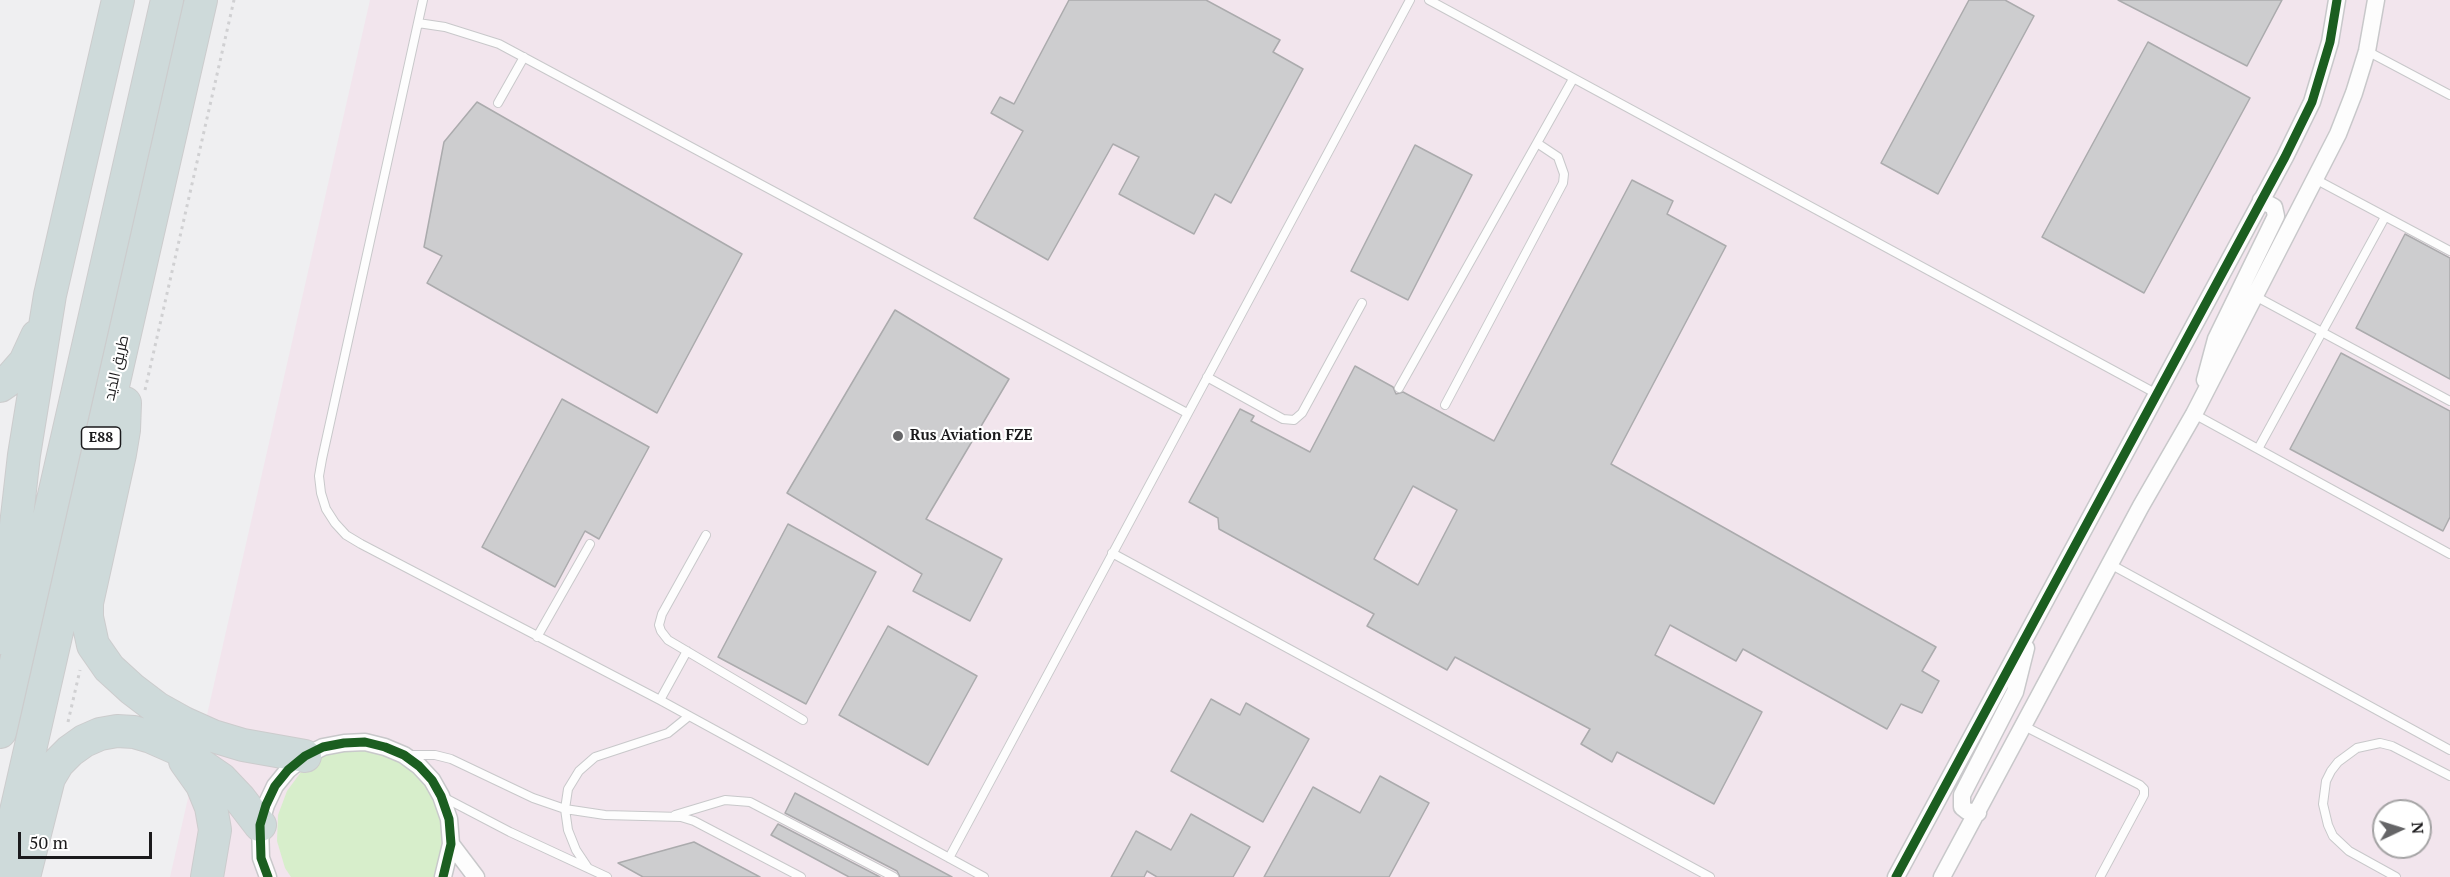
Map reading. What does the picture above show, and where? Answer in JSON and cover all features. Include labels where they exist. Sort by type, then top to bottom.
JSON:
[{"type":"highway","points":[[0,638],[24,455],[50,295],[118,0]]},
{"type":"highway","name":"E88","points":[[0,732],[167,0]]},
{"type":"highway","name":"طريق الذيد","points":[[1,877],[201,0]]},
{"type":"highway","points":[[0,387],[25,362],[36,341],[50,295]]},
{"type":"highway","points":[[119,360],[124,383],[124,430],[87,603],[89,631],[97,651],[109,668],[157,708],[213,736],[243,745],[305,756]]},
{"type":"highway","points":[[0,488],[11,513],[14,538]]},
{"type":"highway","points":[[24,877],[43,795],[58,763],[84,741],[100,734],[117,731],[134,732],[176,748],[221,779],[260,825]]},
{"type":"highway","points":[[176,748],[202,785],[211,807],[214,830],[207,877]]},
{"type":"street","points":[[1896,877],[2312,102],[2330,42],[2337,0]]},
{"type":"street","points":[[1942,877],[2110,564],[2194,414],[2315,179],[2346,114],[2367,51],[2376,0]]},
{"type":"street","points":[[2204,393],[2210,356],[2216,339],[2276,216],[2274,207],[2261,200]]},
{"type":"street","points":[[1978,813],[1966,811],[1962,807],[1962,795],[2015,692],[2025,657],[2027,635]]},
{"type":"street","points":[[256,877],[261,858],[260,825],[275,786],[288,770],[305,756],[324,747],[354,742],[385,747],[404,755],[419,766],[441,796],[449,819],[451,844],[443,877]]},
{"type":"street","points":[[451,844],[476,877]]},
{"type":"street","points":[[261,858],[268,877]]},
{"type":"lane","points":[[423,0],[322,459],[319,476],[326,509],[346,535],[660,700],[984,877]]},
{"type":"lane","points":[[949,858],[1410,0]]},
{"type":"lane","points":[[1429,0],[2157,394]]},
{"type":"lane","points":[[418,23],[473,34],[524,57],[1187,413]]},
{"type":"lane","points":[[2367,51],[2450,95]]},
{"type":"lane","points":[[498,103],[524,57]]},
{"type":"lane","points":[[1399,388],[1573,79]]},
{"type":"lane","points":[[1445,405],[1563,183],[1564,174],[1557,157],[1537,143]]},
{"type":"lane","points":[[2315,179],[2450,252]]},
{"type":"lane","points":[[2258,449],[2385,217]]},
{"type":"lane","points":[[2255,296],[2450,400]]},
{"type":"lane","points":[[1207,377],[1283,418],[1294,420],[1302,413],[1362,303]]},
{"type":"lane","points":[[2194,414],[2450,554]]},
{"type":"lane","points":[[706,535],[660,620],[661,631],[664,636],[687,651],[803,720]]},
{"type":"lane","points":[[537,637],[590,544]]},
{"type":"lane","points":[[1112,553],[1710,877]]},
{"type":"lane","points":[[2110,564],[2450,750]]},
{"type":"lane","points":[[660,700],[687,651]]},
{"type":"lane","points":[[588,868],[576,850],[568,830],[565,809],[568,789],[579,771],[595,757],[668,733],[689,716]]},
{"type":"lane","points":[[2024,726],[2144,789],[2144,795],[2100,877]]},
{"type":"lane","points":[[2396,877],[2349,851],[2333,836],[2323,804],[2326,781],[2331,771],[2338,762],[2357,748],[2380,742],[2450,776]]},
{"type":"lane","points":[[404,755],[435,755],[451,759],[532,798],[565,809],[605,815],[667,816],[694,821],[801,877]]},
{"type":"lane","points":[[441,796],[510,832],[607,877]]},
{"type":"lane","points":[[667,816],[725,800],[750,802],[894,877]]},
{"type":"path","points":[[145,392],[234,0]]},
{"type":"path","points":[[58,763],[89,631]]},
{"type":"shaded area","points":[[370,0],[2450,0],[2450,877],[170,877]]},
{"type":"green space","points":[[376,747],[429,777],[449,832],[435,877],[291,877],[285,868],[277,841],[278,815],[287,791],[301,772],[320,757],[345,748]]},
{"type":"building","points":[[1069,0],[1206,0],[1280,40],[1273,52],[1303,69],[1231,203],[1215,194],[1194,234],[1119,194],[1139,157],[1113,144],[1048,260],[974,218],[1023,131],[991,113],[1000,97],[1014,104]]},
{"type":"building","points":[[1969,0],[2005,0],[2034,16],[1938,194],[1881,163]]},
{"type":"building","points":[[2118,0],[2282,0],[2247,66]]},
{"type":"building","points":[[2148,42],[2250,98],[2144,293],[2042,237]]},
{"type":"building","points":[[477,102],[742,254],[657,413],[427,283],[442,256],[424,247],[444,142]]},
{"type":"building","points":[[1415,145],[1472,175],[1408,300],[1351,271]]},
{"type":"building","points":[[1632,180],[1673,201],[1667,214],[1726,246],[1611,464],[1936,647],[1922,671],[1939,681],[1922,713],[1901,704],[1887,729],[1743,649],[1736,661],[1670,625],[1655,655],[1762,712],[1714,804],[1617,752],[1612,762],[1581,744],[1590,729],[1455,657],[1447,670],[1367,626],[1374,614],[1219,529],[1218,518],[1189,502],[1240,409],[1254,416],[1251,421],[1310,452],[1355,366],[1393,387],[1396,394],[1403,392],[1494,441]],"holes":[[[1413,486],[1457,510],[1418,585],[1374,559]]]},
{"type":"building","points":[[2405,234],[2450,258],[2450,379],[2356,328]]},
{"type":"building","name":"Rus Aviation FZE","points":[[895,310],[1009,379],[926,519],[1002,559],[970,621],[913,591],[922,574],[787,493]]},
{"type":"building","points":[[2341,353],[2450,411],[2450,517],[2443,531],[2290,449]]},
{"type":"building","points":[[562,399],[649,447],[599,539],[585,531],[555,587],[482,547]]},
{"type":"building","points":[[788,524],[876,572],[806,704],[718,657]]},
{"type":"building","points":[[888,626],[977,676],[928,765],[839,715]]},
{"type":"building","points":[[1211,699],[1240,715],[1246,703],[1309,739],[1263,822],[1171,771]]},
{"type":"building","points":[[1380,776],[1429,803],[1389,877],[1264,877],[1313,787],[1360,813]]},
{"type":"building","points":[[795,793],[952,877],[900,877],[897,871],[785,813]]},
{"type":"building","points":[[1191,814],[1250,847],[1233,877],[1157,877],[1147,871],[1144,877],[1111,877],[1136,831],[1171,850]]},
{"type":"building","points":[[778,824],[880,877],[849,877],[771,835]]},
{"type":"building","points":[[694,842],[760,877],[643,877],[618,863]]},
{"type":"cycle path","points":[[1896,877],[2285,157],[2312,102],[2330,42],[2337,0]]},
{"type":"cycle path","points":[[268,877],[261,858],[260,825],[275,786],[288,770],[305,756],[323,747],[365,742],[404,755],[432,780],[441,796],[449,819],[451,844],[443,877]]},
{"type":"place","name":"Rus Aviation FZE","points":[[898,436]]}]
